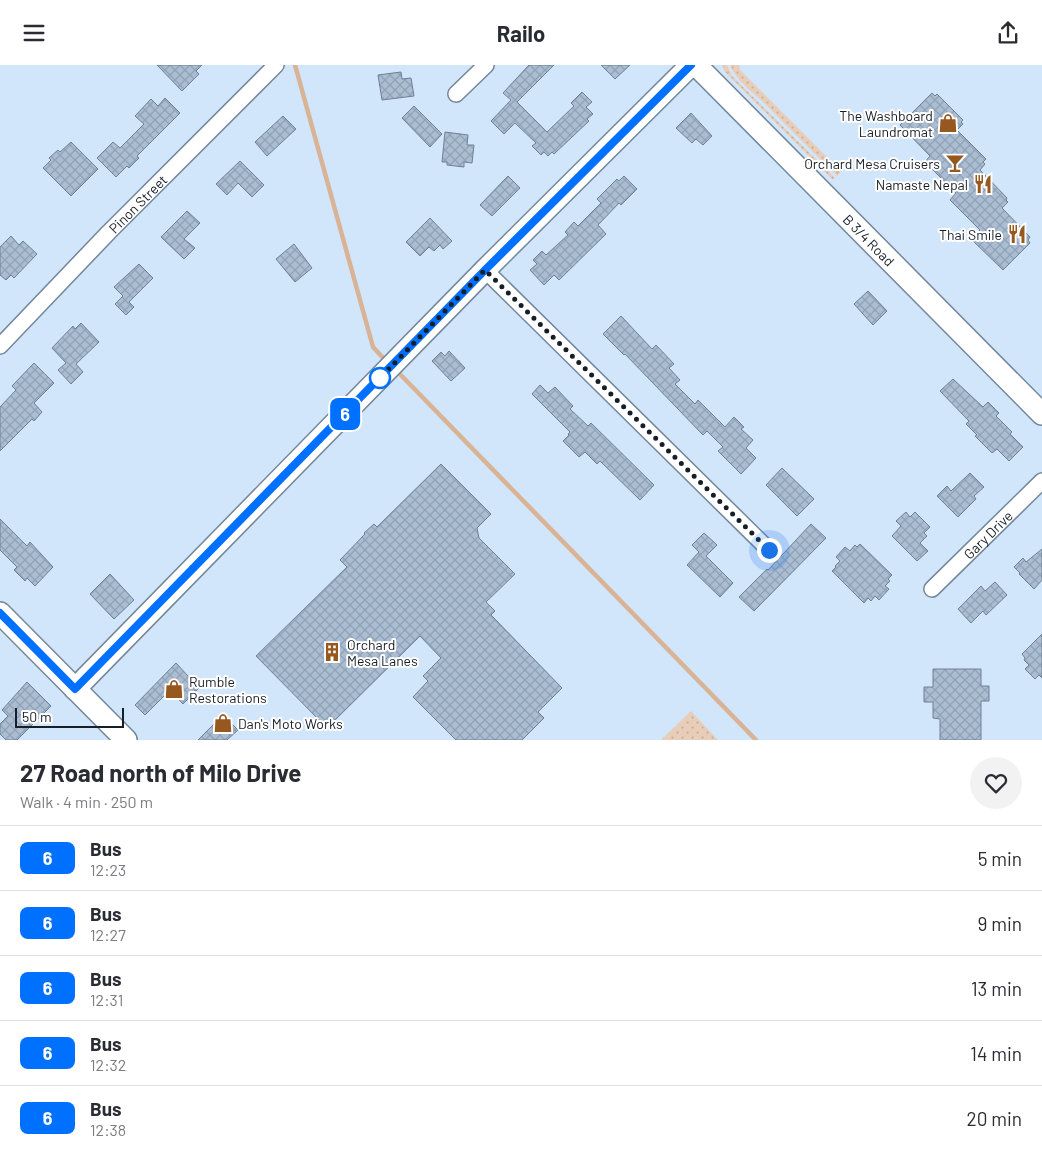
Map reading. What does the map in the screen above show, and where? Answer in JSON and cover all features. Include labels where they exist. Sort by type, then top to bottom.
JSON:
[{"type":"street","name":"Pinon Street","points":[[0,346],[109,232],[276,65]]},
{"type":"street","points":[[456,95],[486,65]]},
{"type":"street","points":[[75,689],[485,270],[691,65]]},
{"type":"street","name":"B 3/4 Road","points":[[696,65],[1042,414]]},
{"type":"street","points":[[485,270],[769,550]]},
{"type":"street","name":"Gary Drive","points":[[932,589],[1042,481]]},
{"type":"street","points":[[0,613],[126,740]]},
{"type":"shaded area","points":[[722,65],[727,65],[732,76],[835,178],[833,180],[725,72]]},
{"type":"shaded area","points":[[730,65],[739,65],[740,70],[841,171],[837,176],[741,82]]},
{"type":"shaded area","points":[[691,711],[718,740],[661,740]]},
{"type":"building","points":[[157,65],[202,65],[196,71],[199,74],[182,91]]},
{"type":"building","points":[[529,65],[554,65],[517,102],[547,132],[574,106],[571,103],[582,92],[592,102],[586,107],[593,114],[587,119],[589,121],[554,154],[552,152],[548,156],[544,152],[541,155],[532,146],[536,143],[515,123],[504,134],[491,121],[511,100],[503,93]]},
{"type":"building","points":[[601,65],[630,65],[615,79]]},
{"type":"building","points":[[401,72],[402,79],[411,78],[414,96],[382,100],[378,75]]},
{"type":"building","points":[[932,93],[935,96],[937,94],[963,120],[961,122],[963,124],[957,130],[986,159],[983,162],[985,164],[980,170],[1007,198],[1008,202],[1002,208],[1030,237],[1028,240],[1030,243],[1003,270],[971,239],[980,230],[950,200],[956,193],[925,162],[930,156],[900,125]]},
{"type":"building","points":[[165,98],[180,113],[137,156],[139,158],[129,168],[127,166],[116,177],[97,158],[113,142],[120,148],[144,124],[135,116],[151,99],[158,106]]},
{"type":"building","points":[[414,106],[442,134],[430,147],[402,118]]},
{"type":"building","points":[[691,113],[712,136],[703,145],[696,139],[692,143],[676,128]]},
{"type":"building","points":[[283,116],[296,129],[267,156],[255,142]]},
{"type":"building","points":[[445,132],[468,135],[467,145],[474,145],[472,163],[464,162],[464,167],[447,165],[447,162],[442,162]]},
{"type":"building","points":[[71,142],[98,169],[71,196],[43,168],[51,160],[49,158],[58,150],[60,152]]},
{"type":"building","points":[[240,161],[264,185],[252,197],[238,183],[227,195],[216,184]]},
{"type":"building","points":[[508,176],[520,188],[492,216],[480,205]]},
{"type":"building","points":[[624,176],[637,189],[621,205],[619,203],[598,225],[606,234],[559,280],[554,275],[544,285],[530,270],[537,264],[533,260],[542,251],[546,255],[568,235],[565,232],[574,222],[578,226],[601,203],[597,199],[617,179],[619,181]]},
{"type":"building","points":[[187,211],[200,223],[184,239],[195,248],[184,259],[161,237]]},
{"type":"building","points":[[430,218],[452,241],[443,249],[440,245],[434,251],[429,247],[420,256],[406,242]]},
{"type":"building","points":[[11,236],[19,245],[23,241],[37,254],[14,278],[11,275],[6,280],[0,275],[0,247]]},
{"type":"building","points":[[294,244],[312,268],[295,282],[276,259]]},
{"type":"building","points":[[139,264],[153,278],[129,302],[134,307],[126,315],[115,304],[123,296],[114,287]]},
{"type":"building","points":[[868,291],[887,311],[873,325],[854,304]]},
{"type":"building","points":[[621,316],[652,349],[656,345],[674,364],[669,368],[680,380],[675,384],[695,404],[698,400],[725,427],[734,417],[744,427],[741,429],[753,440],[746,448],[756,458],[741,474],[718,451],[723,447],[707,431],[703,435],[625,354],[603,334]]},
{"type":"building","points":[[81,323],[99,342],[76,364],[83,372],[71,384],[58,370],[66,363],[52,348],[73,326],[75,329]]},
{"type":"building","points":[[449,351],[465,368],[451,381],[432,361],[441,352],[445,356]]},
{"type":"building","points":[[34,363],[54,383],[34,403],[42,412],[34,421],[32,419],[0,451],[0,407],[16,390],[12,386]]},
{"type":"building","points":[[953,379],[983,407],[988,402],[999,413],[996,416],[1012,432],[1010,434],[1023,447],[1009,461],[997,449],[992,453],[975,436],[977,435],[966,424],[969,421],[940,391]]},
{"type":"building","points":[[540,385],[548,393],[555,387],[573,406],[570,409],[588,426],[591,423],[654,485],[640,500],[600,461],[597,464],[585,452],[579,457],[563,441],[570,432],[532,394]]},
{"type":"building","points":[[441,464],[491,514],[477,528],[479,538],[515,574],[486,602],[495,611],[491,615],[562,688],[538,712],[544,718],[522,740],[456,740],[413,697],[428,681],[423,676],[441,658],[420,636],[327,728],[256,656],[347,567],[340,560],[364,533],[374,524],[377,527]]},
{"type":"building","points":[[782,468],[814,499],[797,516],[766,485]]},
{"type":"building","points":[[970,473],[984,487],[974,496],[976,499],[958,517],[937,496],[947,486],[951,491]]},
{"type":"building","points":[[906,512],[910,517],[915,512],[930,527],[924,533],[927,536],[920,543],[928,551],[917,561],[892,536],[901,526],[896,521]]},
{"type":"building","points":[[0,519],[27,546],[30,542],[53,567],[35,586],[27,578],[25,581],[14,570],[17,567],[0,550]]},
{"type":"building","points":[[811,524],[826,538],[754,611],[739,597],[768,570]]},
{"type":"building","points":[[704,533],[717,545],[706,556],[733,583],[720,597],[687,565],[699,552],[692,545]]},
{"type":"building","points":[[860,544],[892,575],[888,579],[890,581],[885,586],[889,589],[879,600],[875,596],[871,601],[868,598],[864,603],[832,571],[840,561],[836,557],[845,547],[850,551],[855,545],[857,547]]},
{"type":"building","points":[[1042,549],[1042,580],[1034,589],[1014,567],[1023,558],[1026,562]]},
{"type":"building","points":[[110,574],[134,600],[114,619],[90,594]]},
{"type":"building","points":[[995,582],[1007,595],[986,615],[983,611],[971,623],[958,609],[981,586],[985,591]]},
{"type":"building","points":[[1042,634],[1042,678],[1039,675],[1035,679],[1025,669],[1029,665],[1024,660],[1025,658],[1022,654]]},
{"type":"building","name":"Rumble Restorations","points":[[176,663],[199,688],[183,704],[170,690],[145,715],[135,705]]},
{"type":"building","points":[[933,669],[981,669],[981,686],[989,686],[989,701],[981,701],[981,740],[940,740],[940,719],[933,718],[933,702],[924,702],[924,687],[933,687]]},
{"type":"building","points":[[27,682],[51,706],[17,740],[6,740],[0,734],[0,724],[8,716],[2,710]]},
{"type":"building","name":"Dan's Moto Works","points":[[223,715],[238,730],[227,740],[198,740]]},
{"type":"waterway","points":[[295,65],[373,347],[387,362]]},
{"type":"waterway","points":[[395,369],[756,740]]},
{"type":"bus line","name":"6","points":[[0,613],[75,689],[485,270],[691,65]]},
{"type":"place","name":"The Washboard Laundromat","points":[[948,123]]},
{"type":"place","name":"Orchard Mesa Cruisers","points":[[955,163]]},
{"type":"place","name":"Namaste Nepal","points":[[983,184]]},
{"type":"place","name":"Thai Smile","points":[[1017,234]]},
{"type":"place","name":"Orchard Mesa Lanes","points":[[332,652]]},
{"type":"place","name":"Rumble Restorations","points":[[174,689]]},
{"type":"place","name":"Dan's Moto Works","points":[[223,723]]},
{"type":"route","points":[[380,378],[378,380],[485,270],[769,550]]}]
